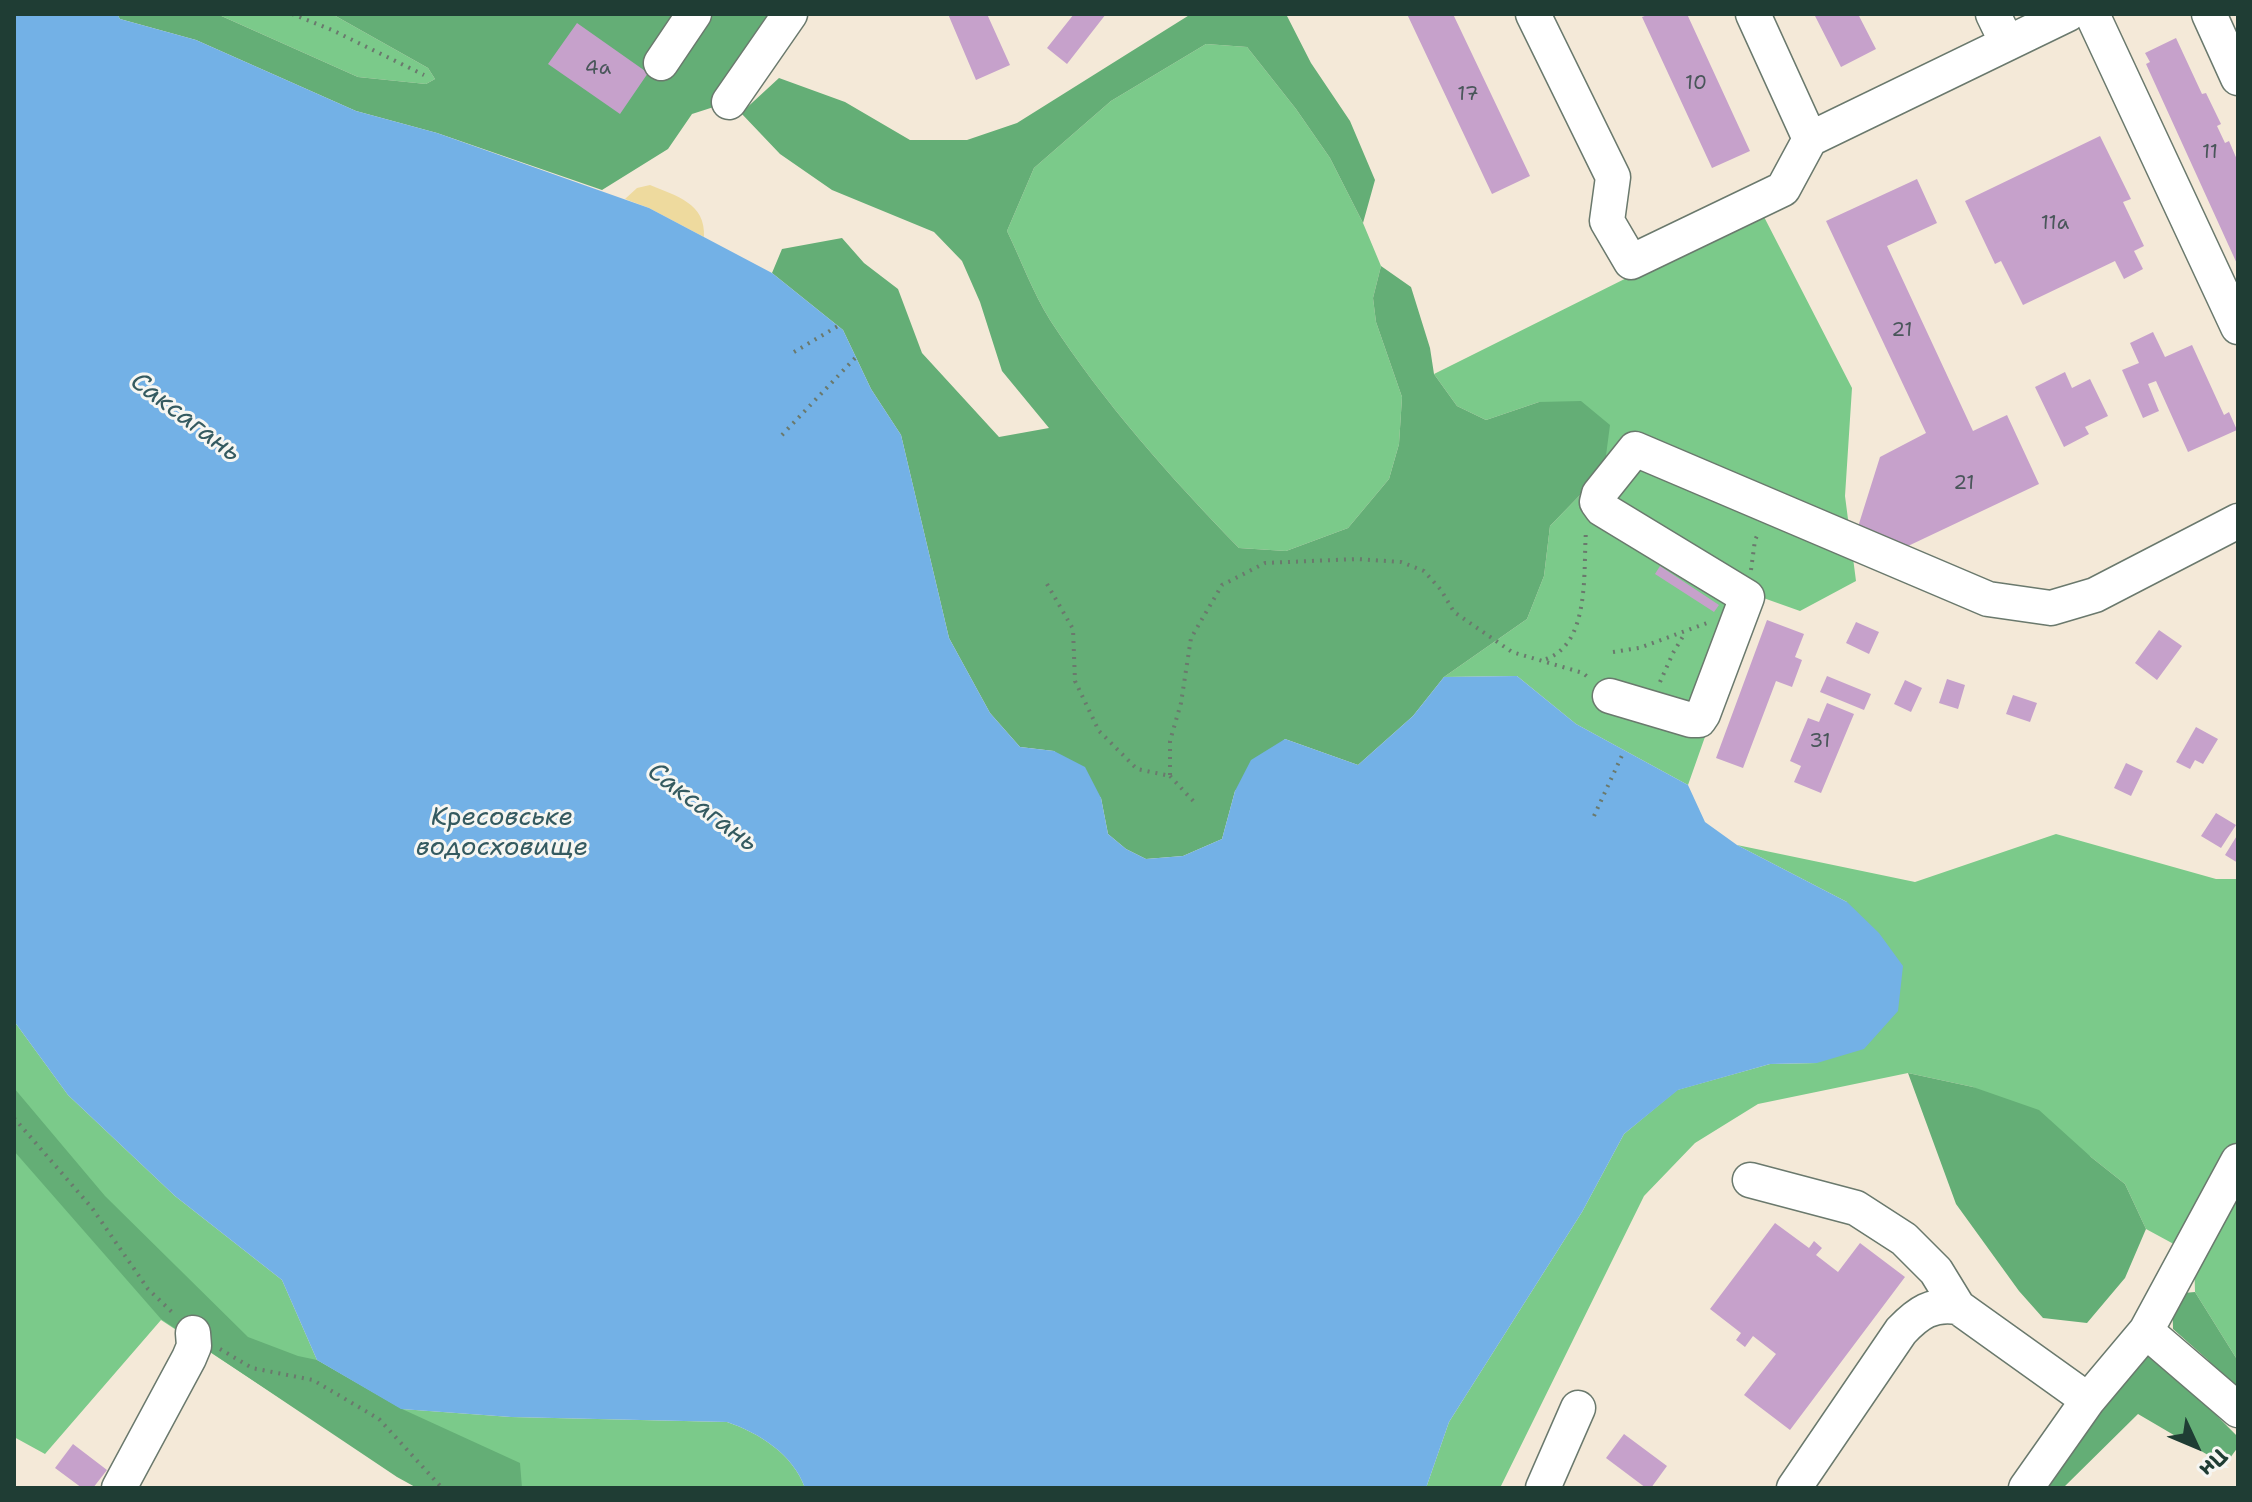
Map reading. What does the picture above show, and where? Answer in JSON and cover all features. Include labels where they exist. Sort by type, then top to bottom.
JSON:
[{"type":"street","points":[[661,63],[694,14]]},
{"type":"street","points":[[1533,14],[1613,177],[1607,221],[1631,262],[1783,189],[1810,139],[2000,28],[2068,14]]},
{"type":"street","points":[[1753,14],[1810,139]]},
{"type":"street","points":[[2092,14],[2238,327]]},
{"type":"street","points":[[2209,14],[2238,78]]},
{"type":"street","points":[[729,102],[776,19]]},
{"type":"street","points":[[1610,696],[1699,720],[1742,602],[1602,509],[1597,502],[1599,494],[1635,449],[1988,599],[2051,608],[2095,595],[2238,521]]},
{"type":"street","points":[[2026,1488],[2088,1400],[2146,1331],[2238,1161]]},
{"type":"street","points":[[1750,1180],[1856,1208],[1904,1239],[1936,1271],[1958,1307],[2088,1400]]},
{"type":"street","points":[[1794,1488],[1901,1331],[1914,1317],[1929,1308],[1944,1305],[1958,1307]]},
{"type":"street","points":[[2146,1331],[2238,1410]]},
{"type":"street","points":[[119,1488],[189,1358],[194,1346],[193,1333]]},
{"type":"street","points":[[1543,1488],[1578,1408]]},
{"type":"path","points":[[292,14],[424,75]]},
{"type":"path","points":[[794,352],[838,326]]},
{"type":"path","points":[[782,435],[856,357]]},
{"type":"path","points":[[1544,659],[1562,651],[1571,637],[1583,593],[1586,527],[1597,502]]},
{"type":"path","points":[[1613,652],[1639,648],[1686,631],[1742,602],[1750,577],[1755,540],[1762,526],[1779,509]]},
{"type":"path","points":[[1170,776],[1170,741],[1181,703],[1191,638],[1222,585],[1265,563],[1357,559],[1401,562],[1424,571],[1441,590],[1454,612],[1512,652],[1583,673],[1610,696]]},
{"type":"path","points":[[1047,584],[1073,629],[1075,681],[1099,731],[1137,769],[1170,776],[1195,803]]},
{"type":"path","points":[[1650,708],[1664,671],[1686,631]]},
{"type":"path","points":[[1594,816],[1624,751]]},
{"type":"green space","points":[[117,14],[217,14],[358,77],[426,84],[435,79],[428,68],[332,14],[790,14],[723,104],[692,114],[668,149],[602,190],[437,133],[356,111],[196,40],[120,19]]},
{"type":"green space","points":[[217,14],[332,14],[428,68],[435,79],[426,84],[358,77]]},
{"type":"green space","points":[[1191,14],[1287,16],[1311,63],[1350,121],[1375,180],[1363,223],[1330,158],[1247,47],[1206,44],[1111,101],[1034,168],[1007,231],[1044,310],[1071,351],[1163,467],[1239,548],[1286,551],[1348,528],[1389,479],[1399,444],[1402,397],[1376,322],[1373,298],[1381,266],[1411,287],[1430,348],[1434,374],[1457,406],[1486,420],[1539,402],[1581,401],[1610,425],[1605,463],[1583,492],[1550,526],[1544,576],[1527,619],[1444,677],[1413,716],[1358,765],[1285,739],[1235,791],[1222,839],[1183,856],[1146,859],[1126,849],[1108,834],[1101,798],[1054,751],[1020,747],[990,713],[949,638],[901,435],[871,389],[843,330],[772,273],[782,249],[842,238],[864,263],[898,289],[922,353],[999,437],[1049,428],[1002,371],[980,302],[962,261],[934,232],[832,190],[780,154],[741,113],[779,78],[845,102],[910,140],[967,140],[1017,123]]},
{"type":"green space","points":[[1206,44],[1247,47],[1330,158],[1381,266],[1373,298],[1376,322],[1402,397],[1399,444],[1389,479],[1348,528],[1286,551],[1239,548],[1163,467],[1115,410],[1050,320],[1007,231],[1034,168],[1111,101]]},
{"type":"green space","points":[[1761,211],[1852,388],[1845,496],[1856,581],[1800,611],[1755,595],[1688,785],[1576,724],[1517,676],[1444,677],[1527,619],[1544,576],[1550,526],[1583,492],[1539,402],[1486,420],[1457,406],[1434,374]]},
{"type":"green space","points":[[2056,834],[2216,879],[2238,879],[2238,1361],[2195,1292],[2194,1255],[2146,1229],[2125,1184],[2091,1157],[1973,1087],[1908,1073],[1758,1104],[1695,1143],[1644,1196],[1500,1488],[1426,1488],[1449,1422],[1582,1212],[1624,1134],[1677,1090],[1770,1064],[1817,1063],[1847,902],[1737,845],[1915,882]]},
{"type":"green space","points":[[14,1021],[68,1095],[175,1196],[282,1280],[317,1360],[402,1409],[511,1417],[727,1422],[774,1446],[792,1465],[805,1488],[417,1488],[161,1320],[45,1454],[14,1437]]},
{"type":"green space","points":[[1908,1073],[1973,1087],[2039,1110],[2125,1184],[2146,1229],[2125,1278],[2087,1323],[2043,1318],[2019,1291],[1956,1204]]},
{"type":"green space","points":[[14,1088],[105,1196],[248,1337],[317,1360],[402,1409],[520,1463],[522,1488],[417,1488],[161,1319],[14,1151]]},
{"type":"green space","points":[[2195,1292],[2238,1361],[2238,1398],[2208,1360],[2173,1329],[2172,1294]]},
{"type":"green space","points":[[2148,1346],[2238,1437],[2238,1447],[2225,1465],[2138,1414],[2063,1488],[2041,1488]]},
{"type":"sand","points":[[650,185],[688,202],[700,216],[704,237],[625,199],[637,188]]},
{"type":"water","name":"Кресовське водосховище","points":[[14,14],[117,14],[120,19],[196,40],[356,111],[437,133],[649,208],[772,273],[843,330],[871,389],[901,435],[949,638],[990,713],[1020,747],[1054,751],[1085,767],[1101,798],[1108,834],[1126,849],[1146,859],[1183,856],[1222,839],[1235,791],[1251,760],[1285,739],[1358,765],[1413,716],[1444,677],[1517,676],[1576,724],[1688,785],[1705,822],[1737,845],[1847,902],[1879,933],[1903,966],[1898,1011],[1864,1049],[1817,1063],[1770,1064],[1678,1090],[1624,1134],[1582,1212],[1449,1422],[1426,1488],[805,1488],[792,1465],[774,1446],[727,1422],[511,1417],[401,1409],[317,1360],[282,1280],[175,1196],[68,1095],[14,1021]]},
{"type":"building","points":[[948,14],[987,14],[1010,65],[976,80]]},
{"type":"building","points":[[1074,14],[1106,14],[1067,64],[1047,48]]},
{"type":"building","points":[[1407,14],[1453,14],[1530,176],[1492,194]]},
{"type":"building","points":[[1650,14],[1687,14],[1750,151],[1712,168],[1642,17]]},
{"type":"building","points":[[1814,14],[1858,14],[1876,49],[1841,67]]},
{"type":"building","points":[[577,23],[648,73],[620,114],[548,64]]},
{"type":"building","points":[[2176,38],[2202,94],[2206,93],[2221,124],[2217,126],[2225,143],[2229,141],[2238,162],[2238,266],[2146,64],[2150,62],[2145,53]]},
{"type":"building","points":[[2100,136],[2131,199],[2123,202],[2144,246],[2134,251],[2143,269],[2124,279],[2115,261],[2023,305],[2001,261],[1995,264],[1965,201]]},
{"type":"building","points":[[1917,179],[1937,223],[1887,246],[1973,431],[2007,415],[2039,484],[1908,546],[1857,530],[1880,457],[1926,433],[1826,221]]},
{"type":"building","points":[[2153,332],[2165,357],[2192,345],[2224,415],[2229,412],[2237,430],[2188,452],[2156,381],[2148,384],[2159,411],[2143,418],[2122,370],[2139,363],[2130,343]]},
{"type":"building","points":[[2065,372],[2072,388],[2090,379],[2108,416],[2085,427],[2089,434],[2064,447],[2035,387]]},
{"type":"building","points":[[1660,566],[1719,605],[1714,612],[1655,574]]},
{"type":"building","points":[[1767,620],[1804,634],[1795,657],[1802,660],[1792,687],[1776,681],[1743,768],[1716,758]]},
{"type":"building","points":[[1856,622],[1879,632],[1869,654],[1846,643]]},
{"type":"building","points":[[2159,630],[2182,646],[2157,680],[2135,663]]},
{"type":"building","points":[[1827,676],[1871,694],[1864,710],[1820,692]]},
{"type":"building","points":[[1947,679],[1965,685],[1958,709],[1939,703]]},
{"type":"building","points":[[1905,680],[1922,688],[1911,712],[1894,704]]},
{"type":"building","points":[[2013,695],[2037,703],[2030,722],[2006,714]]},
{"type":"building","points":[[1827,703],[1854,714],[1821,793],[1794,782],[1801,766],[1790,761],[1808,718],[1819,722]]},
{"type":"building","points":[[2196,727],[2218,739],[2203,764],[2195,760],[2190,769],[2176,762]]},
{"type":"building","points":[[2126,763],[2143,771],[2131,796],[2114,788]]},
{"type":"building","points":[[2216,813],[2236,825],[2221,848],[2201,836]]},
{"type":"building","points":[[2238,834],[2238,863],[2225,855]]},
{"type":"building","points":[[1775,1223],[1809,1248],[1814,1241],[1822,1248],[1816,1255],[1838,1272],[1860,1243],[1905,1277],[1790,1430],[1744,1395],[1776,1354],[1753,1336],[1745,1347],[1736,1340],[1741,1333],[1710,1309]]},
{"type":"building","points":[[1624,1434],[1667,1466],[1651,1488],[1646,1488],[1606,1458]]},
{"type":"building","points":[[73,1444],[107,1470],[93,1488],[82,1488],[55,1468]]},
{"type":"water label","name":"Саксагань","points":[[185,418]]},
{"type":"water label","name":"Саксагань","points":[[702,808]]}]
